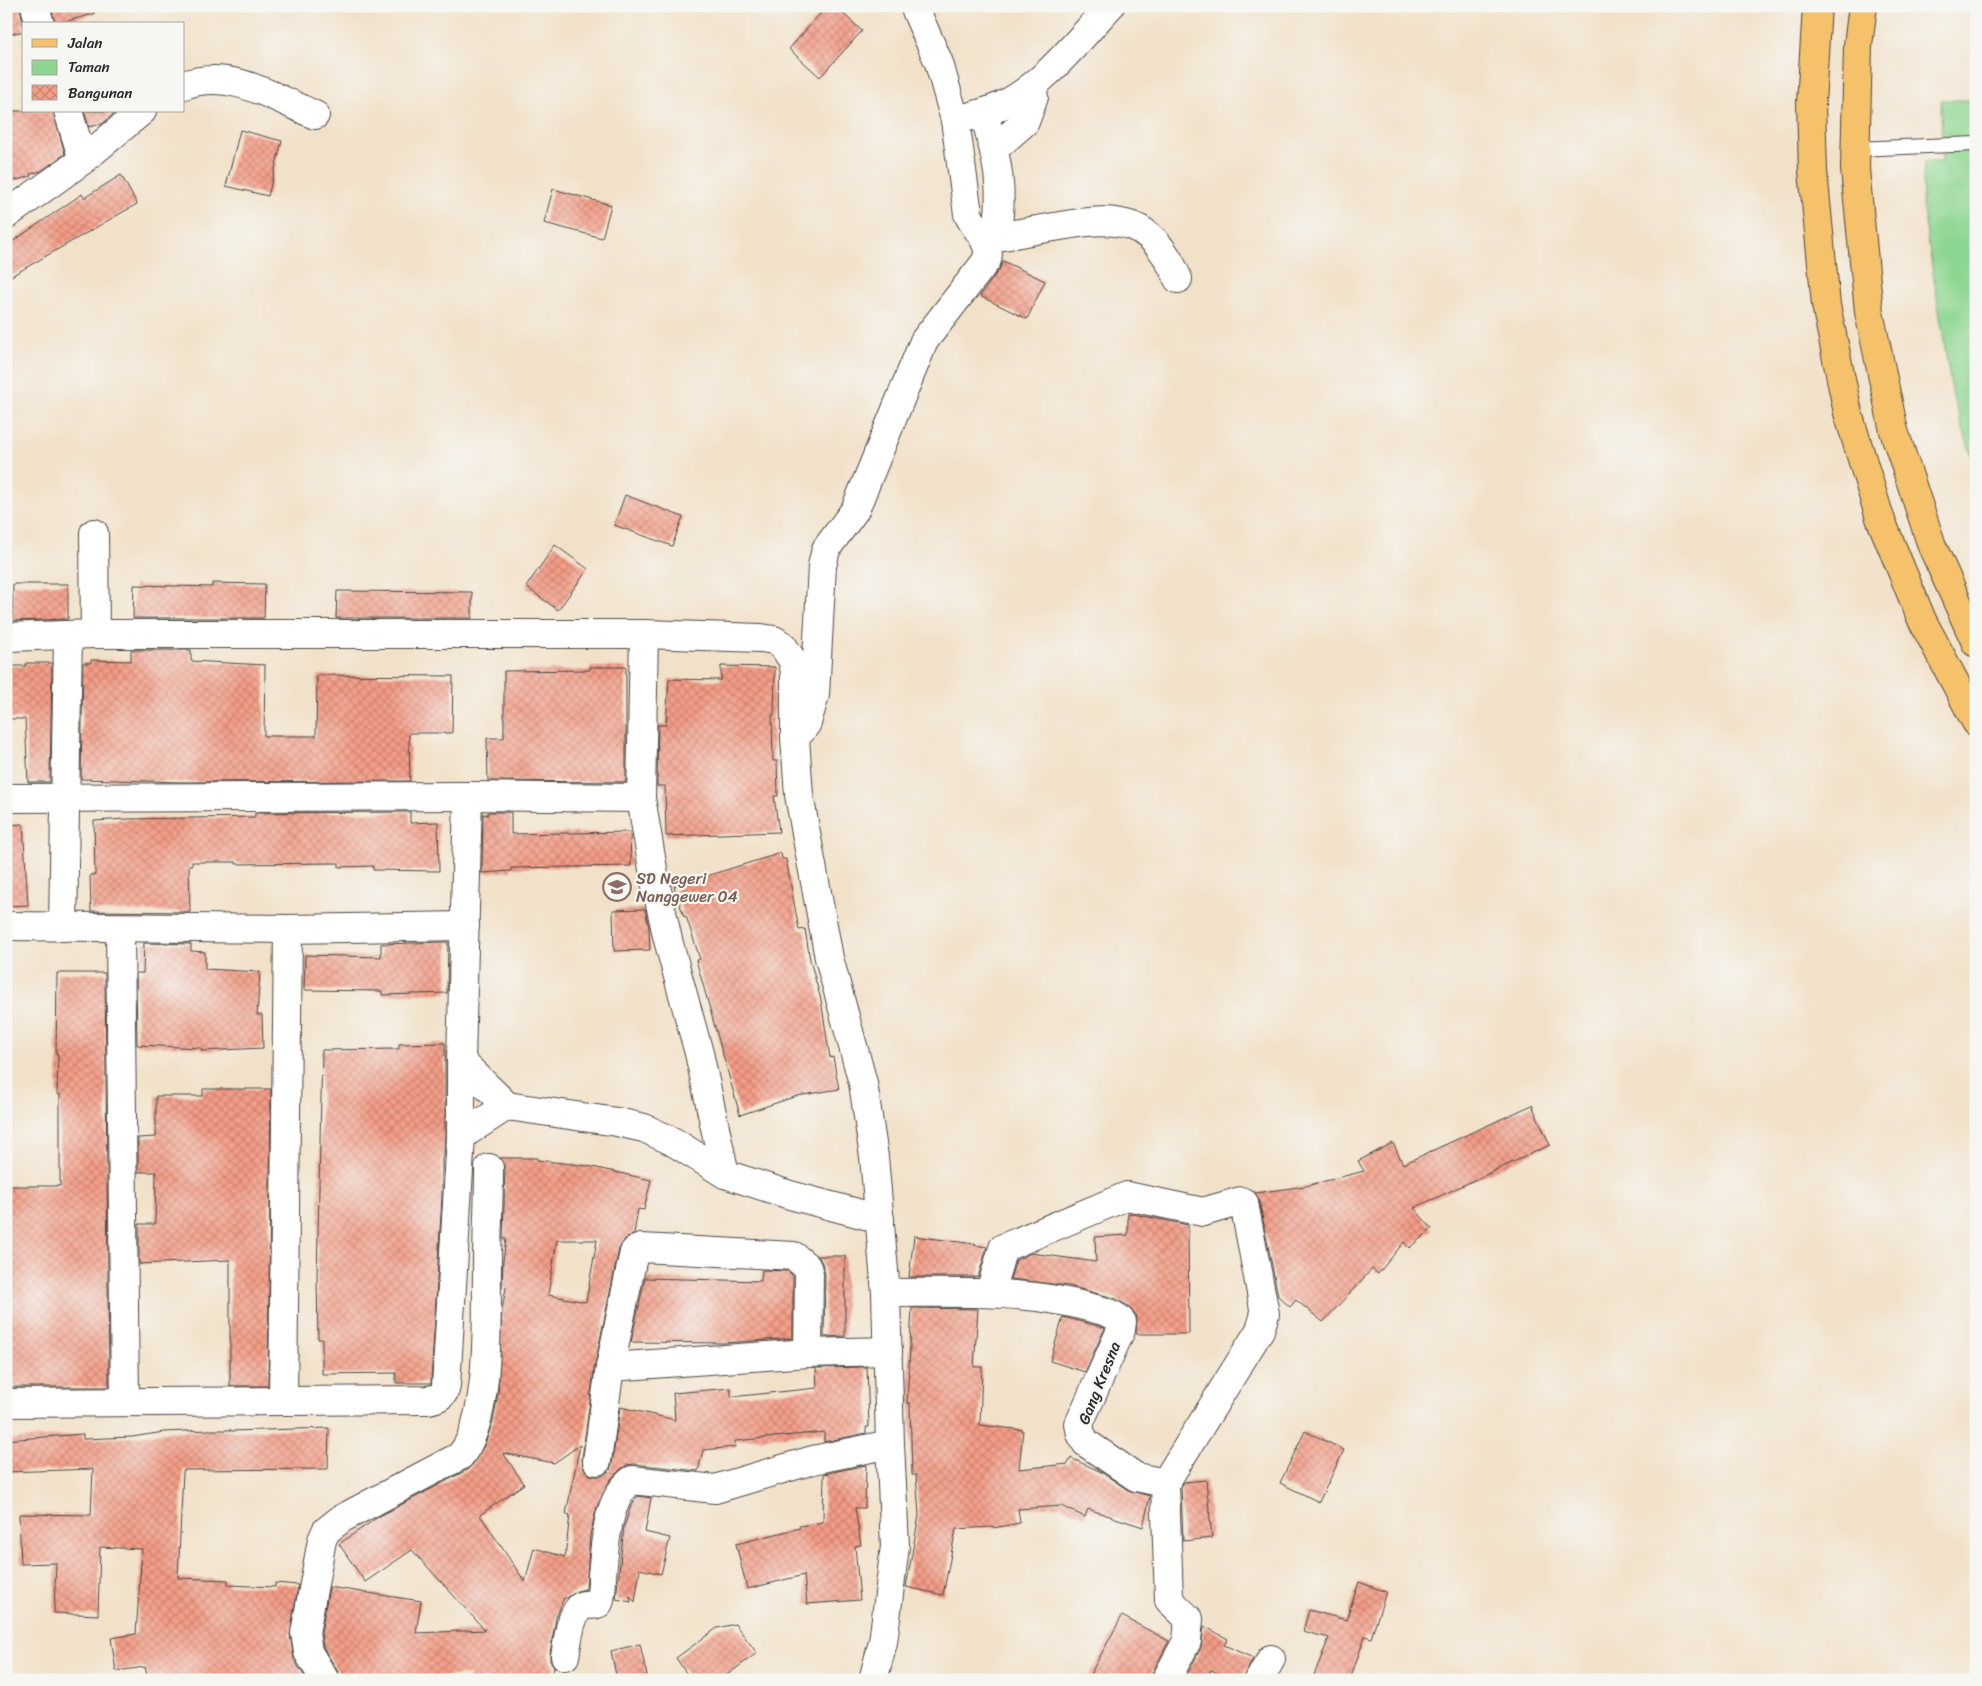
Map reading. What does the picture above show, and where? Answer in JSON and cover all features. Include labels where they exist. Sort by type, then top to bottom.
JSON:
[{"type":"main road","points":[[1817,6],[1811,104],[1813,171],[1826,305],[1848,413],[1880,518],[1922,620],[1976,722]]},
{"type":"main road","points":[[1863,6],[1858,46],[1855,170],[1869,312],[1894,431],[1932,546],[1976,643]]},
{"type":"street","points":[[34,6],[39,22]]},
{"type":"street","points":[[914,6],[939,63],[955,120],[968,214],[973,225],[989,246]]},
{"type":"street","points":[[955,120],[984,113],[1004,104],[1030,88],[1045,75],[1110,6]]},
{"type":"street","points":[[185,85],[215,78],[229,80],[246,84],[315,115]]},
{"type":"street","points":[[994,149],[1025,122],[1034,98],[1030,88]]},
{"type":"street","points":[[68,112],[83,160]]},
{"type":"street","points":[[6,215],[83,160],[141,112]]},
{"type":"street","points":[[795,738],[806,723],[815,695],[822,566],[826,550],[855,510],[924,341],[989,246],[1001,213],[1001,193],[994,149],[984,113]]},
{"type":"street","points":[[989,246],[1092,220],[1116,221],[1130,225],[1148,234],[1159,245],[1178,279]]},
{"type":"street","points":[[94,533],[95,634]]},
{"type":"street","points":[[6,637],[95,634],[644,634],[761,638],[774,640],[783,646],[793,661],[795,673],[795,738],[799,795],[829,958],[863,1083],[874,1157],[880,1219],[886,1293],[895,1546],[883,1642],[873,1680]]},
{"type":"street","points":[[644,634],[641,798],[666,932],[699,1054],[725,1174]]},
{"type":"street","points":[[63,927],[68,635]]},
{"type":"street","points":[[6,798],[468,796],[641,798]]},
{"type":"street","points":[[6,1403],[427,1400],[436,1399],[445,1391],[461,1136],[461,1062],[468,796]]},
{"type":"street","points":[[6,926],[288,929],[465,926]]},
{"type":"street","points":[[120,928],[125,1402]]},
{"type":"street","points":[[283,1402],[288,929]]},
{"type":"street","points":[[461,1062],[507,1106],[617,1122],[644,1128],[672,1141],[725,1174],[790,1195],[880,1219]]},
{"type":"street","points":[[461,1136],[507,1106]]},
{"type":"street","points":[[325,1680],[308,1652],[305,1633],[322,1540],[326,1531],[341,1519],[460,1456],[470,1442],[478,1410],[487,1353],[489,1168]]},
{"type":"street","points":[[990,1292],[1003,1248],[1127,1196],[1203,1212],[1241,1201],[1244,1203],[1264,1314],[1260,1330],[1165,1483],[1169,1600],[1189,1619],[1187,1641],[1166,1680]]},
{"type":"street","points":[[597,1461],[610,1367],[634,1252],[642,1248],[794,1256],[807,1267],[809,1274],[808,1353]]},
{"type":"street","name":"Gang Kresna","points":[[886,1293],[990,1292],[1074,1303],[1117,1316],[1122,1322],[1121,1330],[1079,1424],[1081,1434],[1086,1443],[1136,1476],[1165,1483]]},
{"type":"street","points":[[610,1367],[808,1353],[888,1351]]},
{"type":"street","points":[[564,1656],[572,1622],[580,1607],[595,1605],[601,1599],[605,1538],[617,1496],[625,1485],[632,1480],[715,1489],[813,1460],[890,1444]]},
{"type":"lane","points":[[1855,149],[1976,144]]},
{"type":"green space","points":[[1941,100],[1976,100],[1976,469],[1953,398],[1922,204],[1924,162],[1942,162]]},
{"type":"building","points":[[20,6],[22,31],[6,35],[6,10]]},
{"type":"building","points":[[51,6],[93,6],[94,14],[63,22],[55,22]]},
{"type":"building","points":[[827,6],[835,6],[862,31],[820,77],[789,49]]},
{"type":"building","points":[[6,111],[53,112],[65,154],[41,171],[30,174],[31,176],[6,183]]},
{"type":"building","points":[[84,112],[116,112],[102,124],[89,127]]},
{"type":"building","points":[[240,130],[282,141],[268,196],[226,186]]},
{"type":"building","points":[[121,175],[137,204],[6,279],[6,246],[82,194],[84,198]]},
{"type":"building","points":[[553,189],[611,205],[602,238],[544,223]]},
{"type":"building","points":[[1003,261],[1045,281],[1027,319],[980,296],[999,270]]},
{"type":"building","points":[[625,495],[683,517],[672,546],[614,525]]},
{"type":"building","points":[[555,545],[588,569],[558,610],[526,587]]},
{"type":"building","points":[[212,583],[265,584],[264,618],[133,618],[134,585],[212,587]]},
{"type":"building","points":[[13,584],[68,584],[68,619],[12,621]]},
{"type":"building","points":[[337,591],[472,592],[472,618],[336,618]]},
{"type":"building","points":[[131,650],[191,650],[191,661],[265,665],[264,736],[316,736],[317,675],[453,676],[452,733],[409,733],[410,781],[181,782],[81,779],[83,663],[91,663],[91,660],[131,661]]},
{"type":"building","points":[[26,663],[52,663],[50,782],[28,782],[25,719],[6,719],[6,666],[26,666]]},
{"type":"building","points":[[721,666],[775,667],[774,715],[772,715],[773,761],[777,761],[778,796],[774,796],[779,832],[666,836],[665,786],[657,786],[658,725],[666,725],[669,679],[721,680]]},
{"type":"building","points":[[590,667],[626,667],[626,782],[488,781],[487,738],[504,738],[504,671],[590,670]]},
{"type":"building","points":[[410,812],[410,823],[438,822],[439,871],[373,870],[373,866],[339,867],[339,863],[236,864],[236,862],[192,862],[192,865],[189,865],[190,912],[91,911],[90,875],[95,875],[94,821],[255,817],[255,813]]},
{"type":"building","points":[[488,812],[511,812],[511,834],[630,832],[631,866],[511,868],[511,871],[482,873],[483,814],[488,815]]},
{"type":"building","points":[[23,824],[28,905],[6,906],[6,825]]},
{"type":"building","points":[[781,853],[782,859],[786,859],[799,930],[805,929],[810,960],[821,1000],[830,1058],[833,1057],[839,1089],[797,1096],[740,1115],[696,960],[700,959],[674,886]]},
{"type":"building","points":[[645,909],[649,928],[650,950],[614,951],[613,910]]},
{"type":"building","points":[[448,942],[447,993],[382,995],[382,991],[304,990],[305,955],[381,957],[381,944]]},
{"type":"building","points":[[144,943],[191,944],[191,951],[205,952],[205,969],[260,972],[257,1015],[262,1015],[263,1048],[202,1051],[201,1048],[137,1045],[136,973],[143,973]]},
{"type":"building","points":[[57,973],[105,973],[109,1387],[6,1387],[6,1186],[60,1186],[60,1094],[57,1094],[58,1054],[56,1054]]},
{"type":"building","points":[[445,1043],[444,1158],[442,1158],[442,1197],[431,1383],[396,1383],[396,1373],[322,1374],[322,1339],[318,1339],[317,1278],[322,1050],[399,1049],[399,1044]]},
{"type":"building","points":[[203,1089],[271,1089],[268,1386],[230,1386],[230,1260],[139,1264],[139,1224],[155,1224],[156,1172],[138,1172],[138,1138],[156,1137],[156,1096],[203,1096]]},
{"type":"building","points":[[1532,1105],[1550,1145],[1414,1208],[1432,1229],[1409,1248],[1404,1242],[1378,1274],[1372,1269],[1323,1322],[1296,1300],[1290,1307],[1278,1296],[1259,1200],[1255,1193],[1306,1186],[1364,1171],[1358,1161],[1393,1143],[1403,1164]]},
{"type":"building","points":[[500,1158],[537,1158],[537,1160],[588,1166],[651,1180],[644,1210],[638,1209],[634,1234],[625,1239],[619,1249],[595,1364],[582,1459],[583,1467],[588,1474],[602,1476],[610,1470],[620,1407],[675,1420],[673,1393],[731,1388],[731,1397],[817,1388],[816,1368],[867,1367],[869,1427],[866,1427],[866,1433],[824,1442],[824,1432],[735,1441],[735,1447],[703,1450],[698,1471],[634,1464],[627,1465],[621,1469],[610,1480],[597,1507],[590,1535],[586,1589],[577,1591],[564,1598],[556,1618],[550,1653],[550,1661],[554,1666],[552,1680],[468,1680],[469,1675],[391,1680],[341,1680],[323,1647],[321,1633],[329,1587],[421,1601],[416,1633],[485,1630],[412,1550],[365,1582],[339,1544],[378,1517],[467,1470],[473,1464],[485,1444],[493,1421],[498,1394],[502,1309],[506,1288],[502,1287],[506,1239],[503,1239],[505,1168]],"holes":[[[557,1240],[597,1240],[586,1302],[548,1295]],[[580,1445],[566,1514],[570,1515],[565,1557],[534,1548],[525,1582],[480,1515],[524,1484],[503,1453],[554,1463]]]},
{"type":"building","points":[[1128,1213],[1188,1225],[1189,1334],[1136,1334],[1137,1316],[1128,1306],[1114,1298],[1069,1286],[1010,1279],[1016,1260],[1031,1253],[1096,1262],[1095,1237],[1128,1235]]},
{"type":"building","points":[[914,1236],[987,1247],[978,1277],[909,1277]]},
{"type":"building","points":[[818,1256],[845,1256],[845,1336],[824,1337],[825,1274]]},
{"type":"building","points":[[762,1270],[788,1271],[793,1276],[793,1338],[724,1343],[631,1342],[645,1278],[761,1281]]},
{"type":"building","points":[[912,1308],[978,1309],[974,1367],[982,1367],[980,1425],[1023,1430],[1019,1469],[1068,1464],[1071,1458],[1101,1472],[1128,1490],[1150,1496],[1143,1527],[1088,1509],[1085,1517],[1062,1506],[1018,1509],[1020,1523],[993,1528],[956,1529],[943,1595],[906,1587],[919,1515],[916,1475],[912,1475],[910,1403],[907,1403]]},
{"type":"building","points":[[1063,1317],[1105,1328],[1085,1372],[1050,1361]]},
{"type":"building","points":[[329,1428],[328,1469],[184,1470],[183,1472],[178,1578],[228,1580],[228,1585],[275,1587],[275,1583],[298,1585],[290,1635],[294,1660],[307,1680],[148,1680],[145,1667],[116,1671],[111,1638],[136,1634],[142,1549],[100,1547],[98,1615],[54,1613],[56,1563],[21,1564],[19,1514],[91,1515],[93,1469],[6,1472],[6,1440],[83,1434],[83,1439],[132,1437],[164,1432],[208,1430]]},
{"type":"building","points":[[1305,1431],[1344,1450],[1319,1502],[1280,1483]]},
{"type":"building","points":[[866,1465],[865,1508],[855,1508],[861,1545],[855,1546],[860,1600],[807,1604],[804,1575],[747,1589],[736,1544],[800,1528],[799,1526],[823,1522],[824,1474]]},
{"type":"building","points":[[1206,1480],[1212,1538],[1183,1541],[1181,1487],[1184,1482]]},
{"type":"building","points":[[638,1496],[651,1498],[645,1532],[670,1538],[661,1574],[640,1569],[635,1602],[630,1596],[631,1602],[616,1599],[624,1527],[631,1506]]},
{"type":"building","points":[[1359,1582],[1386,1592],[1371,1638],[1365,1636],[1350,1680],[1312,1680],[1329,1638],[1303,1631],[1309,1610],[1346,1620]]},
{"type":"building","points":[[1122,1616],[1169,1641],[1150,1680],[1087,1680]]},
{"type":"building","points":[[735,1624],[757,1653],[720,1680],[691,1680],[676,1658],[717,1628]]},
{"type":"building","points":[[1204,1626],[1228,1639],[1224,1645],[1253,1658],[1243,1680],[1234,1680],[1211,1670],[1206,1680],[1184,1680],[1201,1648]]},
{"type":"building","points":[[640,1644],[648,1680],[617,1680],[611,1651]]},
{"type":"place","name":"SD Negeri Nanggewer 04","points":[[617,887]]}]
